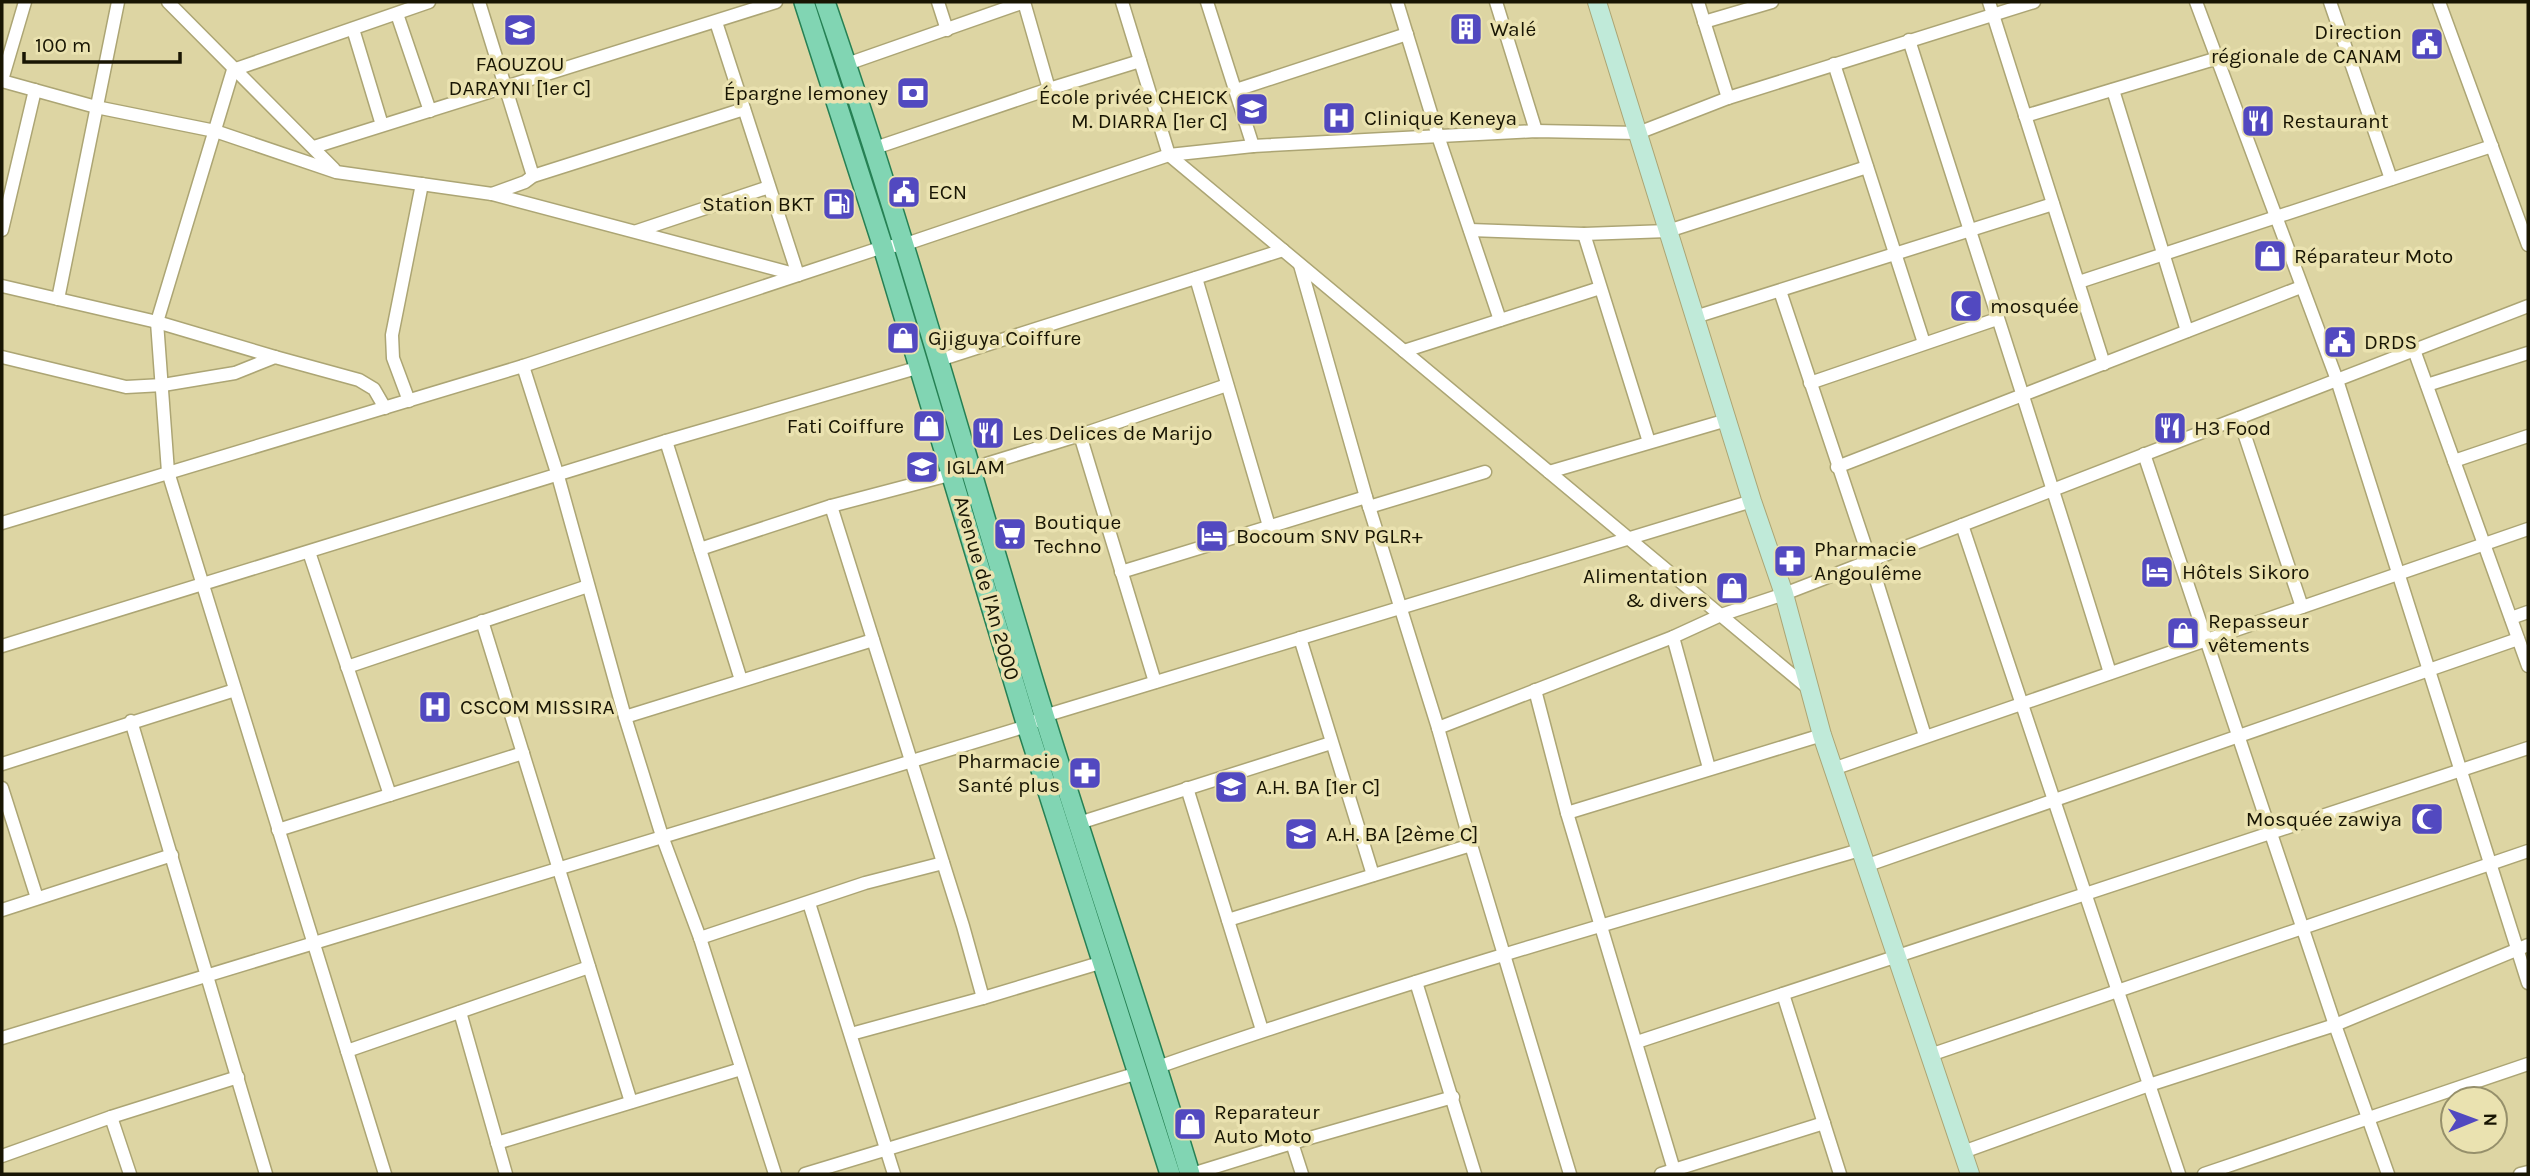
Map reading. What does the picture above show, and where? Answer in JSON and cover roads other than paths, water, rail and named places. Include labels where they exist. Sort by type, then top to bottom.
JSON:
[{"type":"main road","name":"Avenue de l'An 2000","points":[[804,2],[893,246],[939,360],[961,472]]},
{"type":"main road","name":"Avenue de l'An 2000","points":[[825,2],[872,149],[919,367],[961,472],[1036,721],[1103,962],[1170,1174]]},
{"type":"main road","name":"Avenue de l'An 2000","points":[[1036,721],[1079,823],[1191,1174]]},
{"type":"street","points":[[24,2],[2,80],[96,107],[215,131],[336,172],[492,194],[798,275]]},
{"type":"street","points":[[58,299],[118,2]]},
{"type":"street","points":[[168,2],[336,172]]},
{"type":"street","points":[[233,70],[429,2]]},
{"type":"street","points":[[479,2],[533,176]]},
{"type":"street","points":[[314,147],[776,2]]},
{"type":"street","points":[[938,2],[947,30]]},
{"type":"street","points":[[847,64],[1024,2],[1049,89]]},
{"type":"street","points":[[1122,2],[1169,155],[1808,688]]},
{"type":"street","points":[[1210,2],[1253,146]]},
{"type":"street","points":[[1397,2],[1438,136],[1500,320]]},
{"type":"street","points":[[1496,2],[1536,131]]},
{"type":"street","points":[[1597,2],[1752,501],[1784,594],[1822,735],[1970,1174]]},
{"type":"street","points":[[1698,2],[1728,97]]},
{"type":"street","points":[[1704,22],[1772,2]]},
{"type":"street","points":[[2,523],[523,366],[1169,155],[1253,146],[1536,131],[1638,133],[1728,97],[1909,40],[1991,8],[2034,2]]},
{"type":"street","points":[[2196,2],[2337,380],[2489,864],[2522,947],[2528,983]]},
{"type":"street","points":[[2330,2],[2391,179]]},
{"type":"street","points":[[2438,2],[2528,245]]},
{"type":"street","points":[[1991,8],[2104,364]]},
{"type":"street","points":[[397,14],[430,111]]},
{"type":"street","points":[[716,22],[798,275]]},
{"type":"street","points":[[353,29],[382,125]]},
{"type":"street","points":[[1236,90],[1407,34]]},
{"type":"street","points":[[1909,40],[2054,489],[2109,673]]},
{"type":"street","points":[[2025,116],[2218,58]]},
{"type":"street","points":[[872,149],[1140,61]]},
{"type":"street","points":[[1834,64],[1924,343]]},
{"type":"street","points":[[233,70],[157,322],[168,472],[385,1174]]},
{"type":"street","points":[[2,230],[35,90]]},
{"type":"street","points":[[2113,90],[2188,331]]},
{"type":"street","points":[[492,194],[525,182],[533,176],[744,109]]},
{"type":"street","points":[[2078,282],[2492,146]]},
{"type":"street","points":[[1470,230],[1584,234],[1668,231],[1867,167]]},
{"type":"street","points":[[409,401],[393,358],[392,335],[422,184]]},
{"type":"street","points":[[635,232],[769,187]]},
{"type":"street","points":[[1695,317],[2053,204]]},
{"type":"street","points":[[1584,234],[1649,442]]},
{"type":"street","points":[[939,360],[1283,250]]},
{"type":"street","points":[[1300,265],[1367,502],[1438,727],[1570,1174]]},
{"type":"street","points":[[1196,278],[1269,526]]},
{"type":"street","points":[[2,286],[157,322],[359,380],[374,389],[385,408]]},
{"type":"street","points":[[1837,467],[2301,287]]},
{"type":"street","points":[[1404,351],[1600,288]]},
{"type":"street","points":[[1780,291],[1870,560],[1925,736]]},
{"type":"street","points":[[1438,727],[1673,637],[1721,615],[1784,594],[2528,306]]},
{"type":"street","points":[[1810,383],[1997,319]]},
{"type":"street","points":[[2414,350],[2528,666]]},
{"type":"street","points":[[2427,385],[2528,353]]},
{"type":"street","points":[[2,357],[126,387],[163,385],[235,373],[275,356]]},
{"type":"street","points":[[523,366],[558,476],[625,717],[662,836],[700,938],[775,1174]]},
{"type":"street","points":[[2,646],[666,441],[919,367]]},
{"type":"street","points":[[700,549],[831,506],[961,472],[1080,435],[1227,384]]},
{"type":"street","points":[[2239,418],[2302,607]]},
{"type":"street","points":[[1549,472],[1727,420]]},
{"type":"street","points":[[1080,435],[1155,682]]},
{"type":"street","points":[[2454,461],[2528,436]]},
{"type":"street","points":[[666,441],[741,680]]},
{"type":"street","points":[[2144,454],[2335,1025],[2388,1174]]},
{"type":"street","points":[[1121,572],[1269,526],[1485,472]]},
{"type":"street","points":[[2,1038],[1752,501]]},
{"type":"street","points":[[831,506],[983,998]]},
{"type":"street","points":[[1962,525],[2179,1174]]},
{"type":"street","points":[[1833,769],[2528,529]]},
{"type":"street","points":[[309,552],[390,795]]},
{"type":"street","points":[[347,667],[588,586]]},
{"type":"street","points":[[2511,618],[2528,612]]},
{"type":"street","points":[[482,621],[631,1102]]},
{"type":"street","points":[[1673,637],[1709,768]]},
{"type":"street","points":[[1300,638],[1374,875]]},
{"type":"street","points":[[1158,1067],[1262,1030],[1600,925],[1862,858],[2052,799],[2518,639]]},
{"type":"street","points":[[625,717],[873,640]]},
{"type":"street","points":[[2,764],[236,690]]},
{"type":"street","points":[[1535,690],[1567,813],[1674,1170]]},
{"type":"street","points":[[131,722],[266,1174]]},
{"type":"street","points":[[1567,813],[1822,735]]},
{"type":"street","points":[[1079,823],[1331,743]]},
{"type":"street","points":[[1637,1042],[2528,748]]},
{"type":"street","points":[[278,830],[523,753]]},
{"type":"street","points":[[2,788],[37,898]]},
{"type":"street","points":[[1187,788],[1262,1030]]},
{"type":"street","points":[[1228,920],[1471,845]]},
{"type":"street","points":[[1930,1055],[2528,851]]},
{"type":"street","points":[[2,910],[172,855]]},
{"type":"street","points":[[700,938],[865,883],[943,863]]},
{"type":"street","points":[[809,903],[894,1174]]},
{"type":"street","points":[[1963,1152],[2149,1085],[2335,1025],[2522,947]]},
{"type":"street","points":[[850,1034],[1103,962]]},
{"type":"street","points":[[347,1051],[589,967]]},
{"type":"street","points":[[1416,982],[1475,1174]]},
{"type":"street","points":[[1783,994],[1840,1174]]},
{"type":"street","points":[[460,1012],[506,1174]]},
{"type":"street","points":[[2204,1174],[2528,1064]]},
{"type":"street","points":[[498,1143],[741,1069]]},
{"type":"street","points":[[805,1174],[1138,1073]]},
{"type":"street","points":[[2,1156],[111,1117],[238,1077]]},
{"type":"street","points":[[1191,1174],[1453,1097]]},
{"type":"street","points":[[111,1117],[130,1174]]},
{"type":"street","points":[[1661,1174],[1824,1122]]},
{"type":"street","points":[[1292,1143],[1302,1174]]},
{"type":"street","points":[[2521,1174],[2528,1172]]},
{"type":"place","name":"Walé","points":[[1466,29]]},
{"type":"place","name":"FAOUZOU DARAYNI [1er C]","points":[[520,30]]},
{"type":"place","name":"Direction régionale de CANAM","points":[[2427,44]]},
{"type":"place","name":"Épargne lemoney","points":[[913,93]]},
{"type":"place","name":"École privée CHEICK M. DIARRA [1er C]","points":[[1252,109]]},
{"type":"place","name":"Clinique Keneya","points":[[1339,118]]},
{"type":"place","name":"Restaurant","points":[[2258,121]]},
{"type":"place","name":"ECN","points":[[904,192]]},
{"type":"place","name":"Station BKT","points":[[839,204]]},
{"type":"place","name":"Réparateur Moto","points":[[2270,256]]},
{"type":"place","name":"mosquée","points":[[1966,306]]},
{"type":"place","name":"Gjiguya Coiffure","points":[[903,338]]},
{"type":"place","name":"DRDS","points":[[2340,342]]},
{"type":"place","name":"Fati Coiffure","points":[[929,426]]},
{"type":"place","name":"H3 Food","points":[[2170,428]]},
{"type":"place","name":"Les Delices de Marijo","points":[[988,433]]},
{"type":"place","name":"IGLAM","points":[[922,467]]},
{"type":"place","name":"Boutique Techno","points":[[1010,534]]},
{"type":"place","name":"Bocoum SNV PGLR+","points":[[1212,536]]},
{"type":"place","name":"Pharmacie Angoulême","points":[[1790,561]]},
{"type":"place","name":"Hôtels Sikoro","points":[[2157,572]]},
{"type":"place","name":"Alimentation & divers","points":[[1732,588]]},
{"type":"place","name":"Repasseur vêtements","points":[[2183,633]]},
{"type":"place","name":"CSCOM MISSIRA","points":[[435,707]]},
{"type":"place","name":"Pharmacie Santé plus","points":[[1085,773]]},
{"type":"place","name":"A.H. BA [1er C]","points":[[1231,787]]},
{"type":"place","name":"Mosquée zawiya","points":[[2427,819]]},
{"type":"place","name":"A.H. BA [2ème C]","points":[[1301,834]]},
{"type":"place","name":"Reparateur Auto Moto","points":[[1190,1124]]}]
